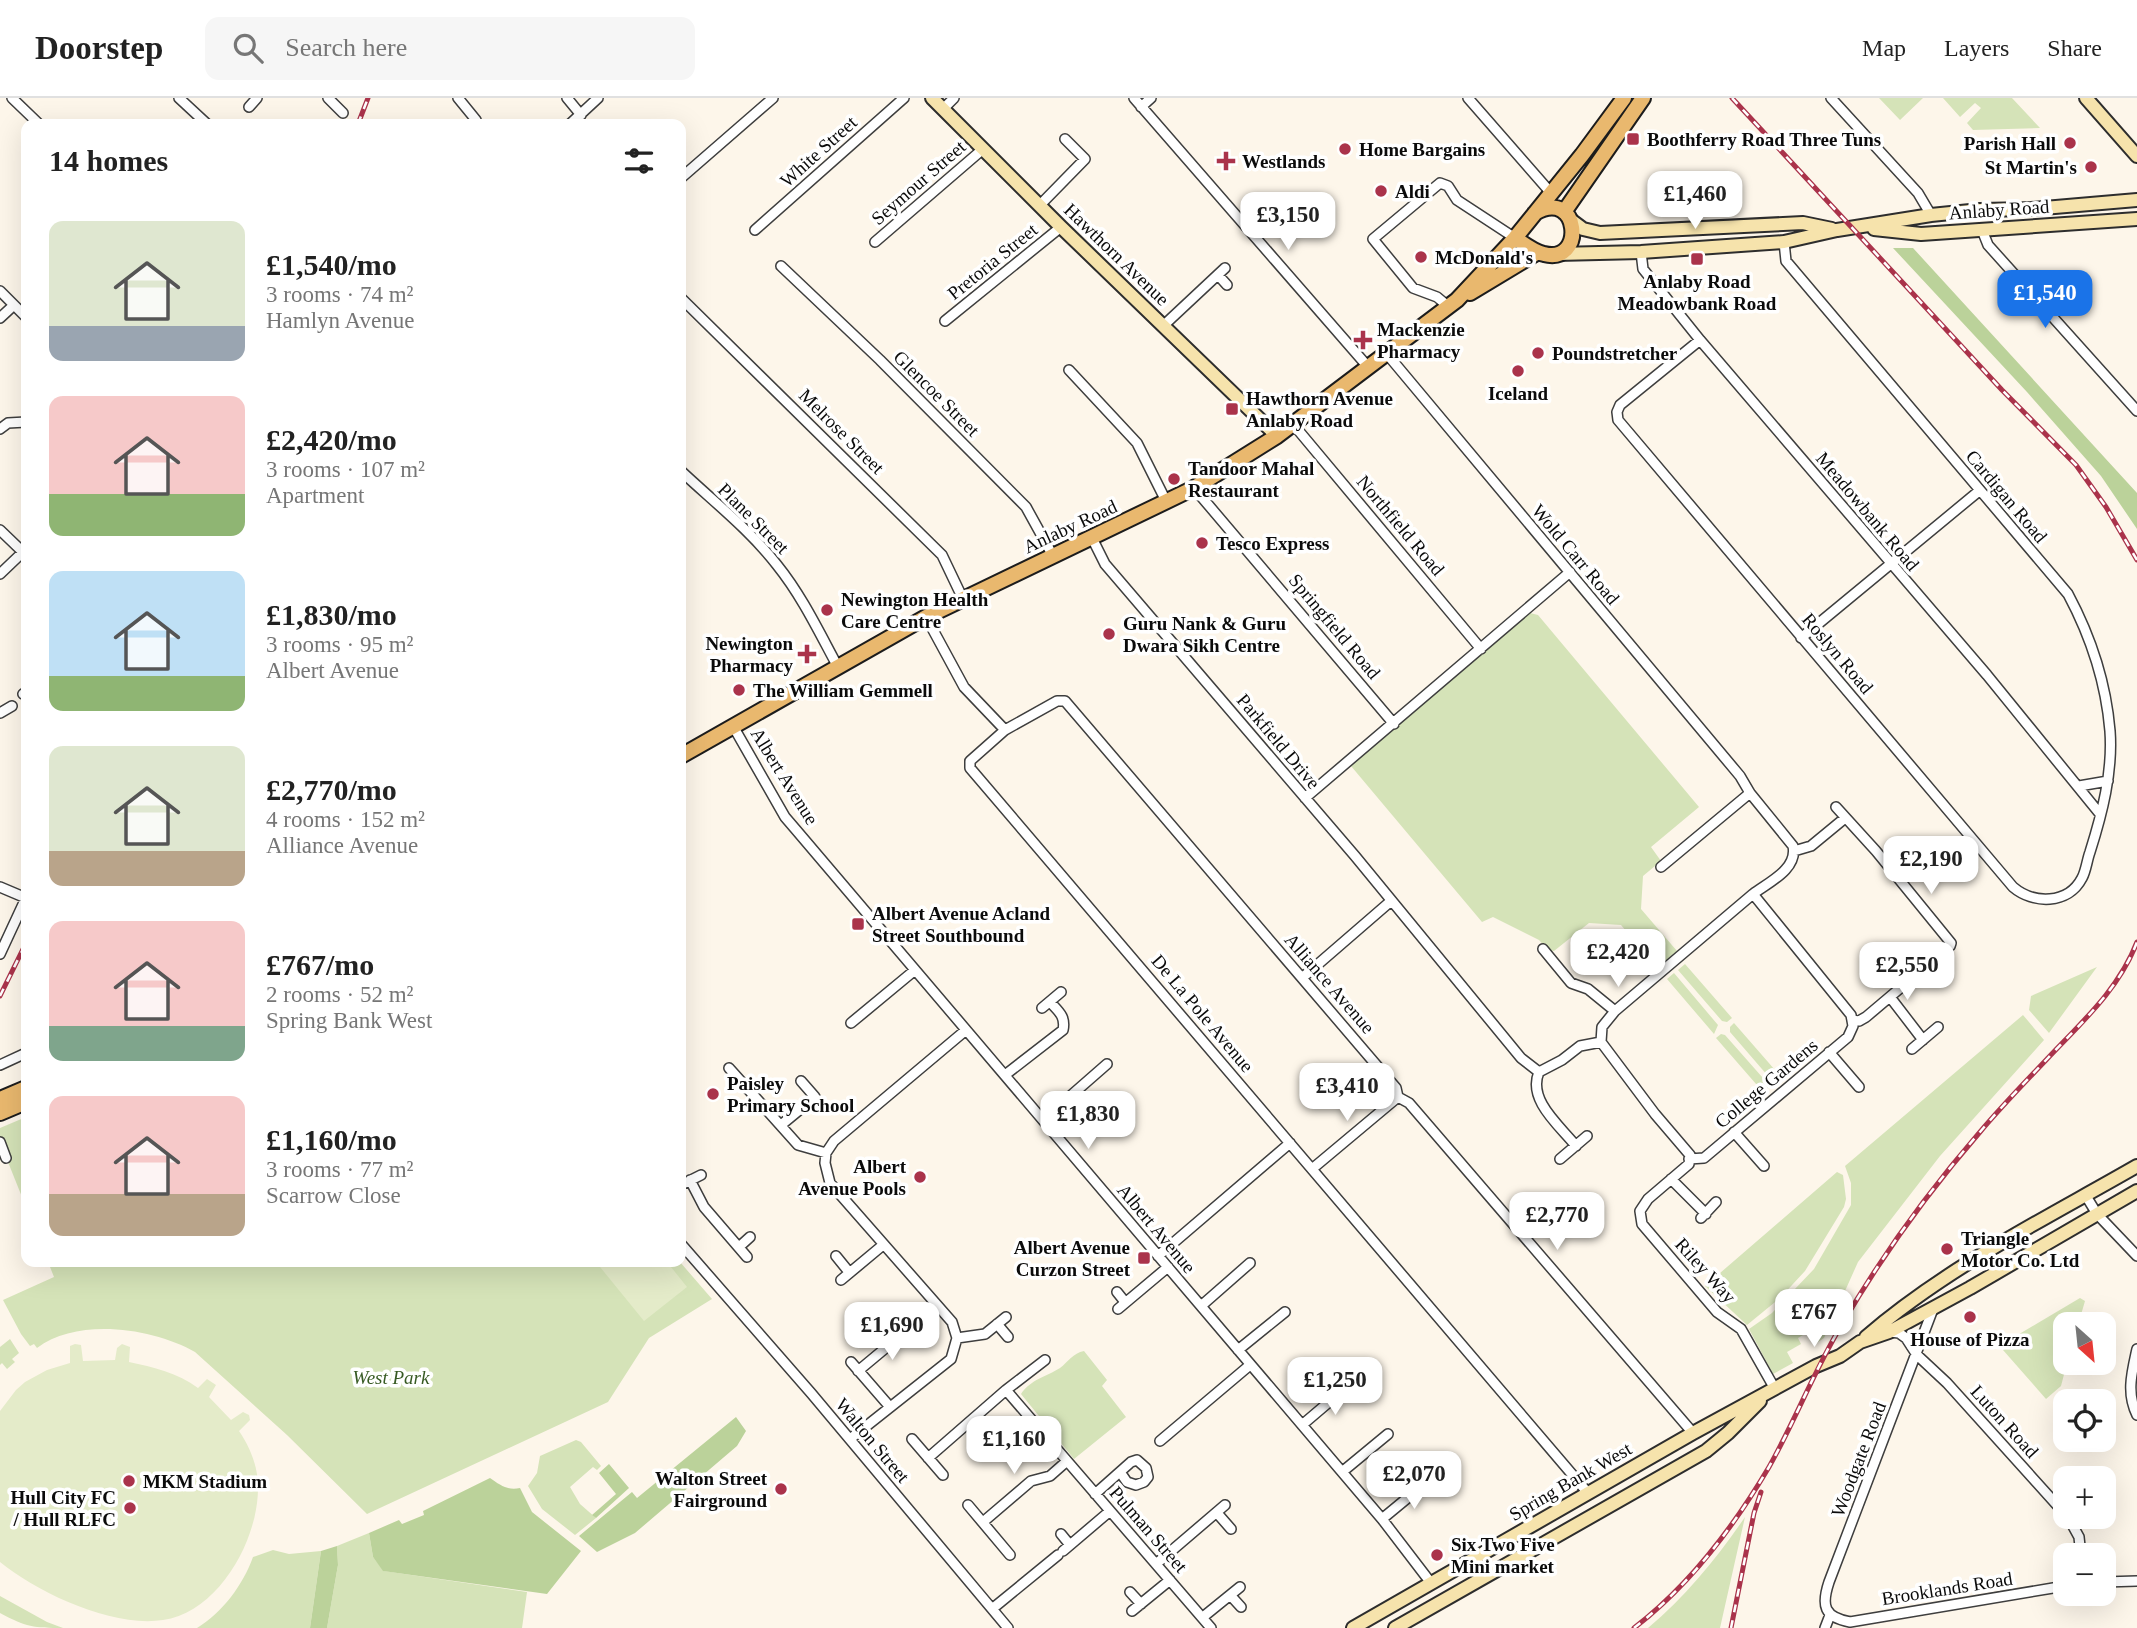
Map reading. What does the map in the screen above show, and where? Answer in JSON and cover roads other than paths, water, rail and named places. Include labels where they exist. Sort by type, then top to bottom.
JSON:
[{"type":"main road","points":[[1567,216],[1643,98]]},
{"type":"main road","name":"Anlaby Road","points":[[1453,303],[1515,238],[1622,99]]},
{"type":"main road","points":[[1515,238],[1538,252],[1545,255],[1557,254],[1571,242],[1574,228],[1567,216],[1549,207],[1531,218],[1526,233],[1528,241],[1538,252]]},
{"type":"main road","name":"Anlaby Road","points":[[686,751],[926,617],[1194,488],[1277,436],[1453,303],[1538,252]]},
{"type":"main road","points":[[0,1099],[21,1090]]},
{"type":"main road","points":[[0,1113],[21,1103]]},
{"type":"street","points":[[12,98],[34,119]]},
{"type":"street","points":[[179,98],[202,119]]},
{"type":"street","points":[[249,107],[257,98]]},
{"type":"street","points":[[328,98],[343,113]]},
{"type":"street","points":[[474,98],[461,102],[475,119]]},
{"type":"street","points":[[567,98],[581,115]]},
{"type":"street","points":[[576,119],[598,98]]},
{"type":"street","points":[[686,174],[773,98]]},
{"type":"street","name":"White Street","points":[[755,230],[904,98]]},
{"type":"street","name":"Hawthorn Avenue","points":[[932,98],[1277,436]]},
{"type":"street","points":[[943,109],[954,98]]},
{"type":"street","points":[[1134,98],[1369,368]]},
{"type":"street","points":[[1141,107],[1151,98]]},
{"type":"street","points":[[1468,98],[1551,193]]},
{"type":"street","points":[[1831,98],[1918,193],[1931,215]]},
{"type":"street","points":[[2086,98],[2137,156]]},
{"type":"street","points":[[1040,205],[1084,159],[1065,139]]},
{"type":"street","name":"Seymour Street","points":[[875,242],[983,149]]},
{"type":"street","points":[[1453,303],[1413,288],[1373,239],[1440,183],[1448,186],[1458,200],[1515,238]]},
{"type":"street","name":"Anlaby Road","points":[[1557,254],[1641,252],[1784,242],[1837,230],[1980,209],[2031,209],[2137,200]]},
{"type":"street","name":"Anlaby Road","points":[[1567,216],[1583,229],[1600,233],[1803,223],[1837,230]]},
{"type":"street","name":"Anlaby Road","points":[[1864,228],[1921,234],[2137,219]]},
{"type":"street","name":"Pretoria Street","points":[[945,321],[1061,227]]},
{"type":"street","points":[[1982,230],[1988,244],[2137,411]]},
{"type":"street","name":"Cardigan Road","points":[[1784,242],[1786,261],[2068,594],[2083,621],[2094,650],[2105,695],[2110,734],[2108,781],[2100,814]]},
{"type":"street","name":"Meadowbank Road","points":[[1641,252],[1643,269],[1700,340],[1987,675],[2100,814]]},
{"type":"street","name":"Glencoe Street","points":[[781,266],[880,360],[1026,507],[1053,556]]},
{"type":"street","points":[[1163,326],[1221,271],[1227,285]]},
{"type":"street","points":[[0,291],[21,312]]},
{"type":"street","name":"Melrose Street","points":[[686,303],[942,555],[963,599]]},
{"type":"street","points":[[0,318],[14,305]]},
{"type":"street","name":"Roslyn Road","points":[[1700,340],[1620,405],[1618,420],[1801,638],[2004,877],[2024,896],[2049,900],[2072,890],[2082,879],[2100,814]]},
{"type":"street","name":"Wold Carr Road","points":[[1387,354],[1740,776],[1750,793],[1786,835],[1794,851]]},
{"type":"street","points":[[1069,370],[1137,443],[1167,501]]},
{"type":"street","points":[[0,429],[8,423],[21,422]]},
{"type":"street","name":"Northfield Road","points":[[1293,424],[1481,649]]},
{"type":"street","name":"Plane Street","points":[[686,476],[778,565],[796,590],[838,667]]},
{"type":"street","name":"Springfield Road","points":[[1194,488],[1394,724]]},
{"type":"street","points":[[1801,638],[1979,491]]},
{"type":"street","points":[[0,530],[21,549]]},
{"type":"street","name":"Parkfield Drive","points":[[1092,538],[1105,564],[1444,963],[1521,1058],[1539,1072]]},
{"type":"street","points":[[0,574],[21,556]]},
{"type":"street","points":[[1305,798],[1570,572]]},
{"type":"street","points":[[926,617],[964,687],[1005,730]]},
{"type":"street","name":"Alliance Avenue","points":[[1005,730],[1057,701],[1065,701],[1396,1087],[1398,1097],[1409,1103],[1693,1433]]},
{"type":"street","points":[[0,713],[12,706]]},
{"type":"street","name":"Albert Avenue","points":[[733,726],[785,817],[1342,1472],[1431,1583]]},
{"type":"street","name":"De La Pole Avenue","points":[[1005,730],[970,761],[970,768],[1588,1493]]},
{"type":"street","points":[[2079,786],[2108,781]]},
{"type":"street","points":[[1661,867],[1750,793]]},
{"type":"street","points":[[1689,1160],[1690,1155],[1655,1114],[1601,1042],[1602,1027],[1615,1011],[1790,866],[1794,851],[1811,846],[1845,818],[1836,807]]},
{"type":"street","name":"College Gardens","points":[[1689,1160],[1704,1158],[1847,1037],[1853,1026],[1852,1020],[1859,1021],[1866,1017],[1950,946],[1951,943],[1876,851],[1845,818]]},
{"type":"street","points":[[0,887],[21,896]]},
{"type":"street","points":[[1753,894],[1815,968],[1852,1020]]},
{"type":"street","points":[[1302,978],[1391,901]]},
{"type":"street","points":[[0,954],[21,909]]},
{"type":"street","points":[[1544,949],[1571,983],[1588,989],[1615,1011]]},
{"type":"street","points":[[851,1023],[915,970]]},
{"type":"street","points":[[1004,1075],[1063,1030],[1065,1022],[1062,1015],[1046,1005],[1061,992]]},
{"type":"street","points":[[1889,998],[1923,1040]]},
{"type":"street","points":[[1912,1049],[1938,1027]]},
{"type":"street","points":[[850,1438],[951,1359],[957,1338],[952,1322],[830,1182],[825,1163],[826,1153],[834,1141],[859,1119],[966,1030]]},
{"type":"street","points":[[1576,1146],[1539,1100],[1536,1080],[1539,1072],[1562,1060],[1580,1046],[1601,1042]]},
{"type":"street","points":[[1829,1052],[1859,1087]]},
{"type":"street","points":[[0,1065],[21,1055]]},
{"type":"street","points":[[1043,1120],[1107,1064]]},
{"type":"street","points":[[729,1068],[798,1145],[826,1153]]},
{"type":"street","points":[[781,1125],[815,1097],[800,1082]]},
{"type":"street","points":[[1312,1169],[1398,1097]]},
{"type":"street","points":[[1734,1132],[1764,1166]]},
{"type":"street","points":[[1560,1159],[1587,1136]]},
{"type":"street","points":[[0,1142],[6,1158]]},
{"type":"street","points":[[1158,1256],[1290,1143]]},
{"type":"street","name":"Riley Way","points":[[1689,1160],[1689,1164],[1647,1199],[1640,1211],[1642,1224],[1717,1312],[1741,1329],[1773,1390]]},
{"type":"street","name":"Spring Bank West","points":[[1353,1628],[1693,1433],[1840,1356],[1901,1307],[1958,1270],[2137,1166]]},
{"type":"street","points":[[686,1182],[701,1175]]},
{"type":"street","name":"Riley Way","points":[[1671,1178],[1704,1216],[1716,1202]]},
{"type":"street","points":[[686,1184],[747,1257]]},
{"type":"street","name":"Spring Bank West","points":[[1860,1342],[1889,1332],[1933,1309],[2137,1191]]},
{"type":"street","points":[[2086,1196],[2097,1214],[2137,1255]]},
{"type":"street","points":[[739,1247],[750,1237]]},
{"type":"street","points":[[841,1280],[883,1245]]},
{"type":"street","name":"Walton Street","points":[[686,1250],[850,1438],[1008,1628]]},
{"type":"street","points":[[836,1256],[849,1272]]},
{"type":"street","points":[[1201,1306],[1250,1263]]},
{"type":"street","points":[[1118,1310],[1168,1267]]},
{"type":"street","points":[[1116,1292],[1125,1302]]},
{"type":"street","name":"Woodgate Road","points":[[1832,1617],[1825,1606],[1824,1595],[1933,1309]]},
{"type":"street","points":[[1238,1350],[1285,1312]]},
{"type":"street","points":[[957,1338],[985,1334],[1006,1317]]},
{"type":"street","points":[[997,1324],[1008,1337]]},
{"type":"street","points":[[858,1371],[906,1331]]},
{"type":"street","name":"Luton Road","points":[[1889,1332],[1906,1338],[1917,1355],[1947,1383],[2053,1501]]},
{"type":"street","points":[[2137,1349],[2130,1385],[2137,1415]]},
{"type":"street","points":[[928,1458],[1045,1360]]},
{"type":"street","points":[[850,1362],[890,1407]]},
{"type":"street","points":[[1160,1441],[1250,1365]]},
{"type":"street","points":[[1302,1425],[1349,1385]]},
{"type":"street","name":"Pulman Street","points":[[1006,1390],[1212,1628]]},
{"type":"street","name":"Spring Bank West","points":[[1395,1628],[1706,1451],[1773,1390]]},
{"type":"street","points":[[1342,1472],[1388,1434]]},
{"type":"street","points":[[912,1440],[943,1475]]},
{"type":"street","points":[[983,1522],[1031,1481],[1050,1476],[1067,1461]]},
{"type":"street","points":[[1095,1493],[1120,1472]]},
{"type":"street","points":[[1381,1519],[1428,1481]]},
{"type":"street","points":[[968,1505],[1010,1555]]},
{"type":"street","points":[[1156,1564],[1225,1505]]},
{"type":"street","points":[[992,1609],[1110,1511]]},
{"type":"street","points":[[1217,1513],[1231,1528]]},
{"type":"street","points":[[1061,1534],[1064,1550]]},
{"type":"street","points":[[1132,1611],[1170,1580]]},
{"type":"street","points":[[2116,1582],[2137,1581]]},
{"type":"street","points":[[1203,1617],[1240,1587]]},
{"type":"street","name":"Brooklands Road","points":[[1832,1617],[1850,1622],[2053,1588]]},
{"type":"street","points":[[1130,1592],[1141,1604]]},
{"type":"street","points":[[1231,1596],[1241,1607]]},
{"type":"street","points":[[1825,1628],[1832,1617]]},
{"type":"railway","points":[[360,119],[368,98]]},
{"type":"railway","points":[[1732,98],[2002,390],[2076,465],[2106,507],[2137,560]]},
{"type":"railway","points":[[1634,1628],[1692,1574],[1741,1512],[1769,1467],[1841,1326],[1906,1226],[1988,1123],[2110,990],[2137,942]]},
{"type":"railway","points":[[0,996],[21,953]]},
{"type":"railway","points":[[1731,1628],[1754,1513],[1761,1492]]},
{"type":"place","name":"Boothferry Road Three Tuns","points":[[1633,139]]},
{"type":"place","name":"Parish Hall","points":[[2070,143]]},
{"type":"place","name":"Home Bargains","points":[[1345,149]]},
{"type":"place","name":"Westlands","points":[[1226,161]]},
{"type":"place","name":"St Martin's","points":[[2091,167]]},
{"type":"place","name":"Aldi","points":[[1381,191]]},
{"type":"place","name":"McDonald's","points":[[1421,257]]},
{"type":"place","name":"Anlaby Road Meadowbank Road","points":[[1697,259]]},
{"type":"place","name":"Mackenzie Pharmacy","points":[[1363,340]]},
{"type":"place","name":"Poundstretcher","points":[[1538,353]]},
{"type":"place","name":"Iceland","points":[[1518,371]]},
{"type":"place","name":"Hawthorn Avenue Anlaby Road","points":[[1232,409]]},
{"type":"place","name":"Tandoor Mahal Restaurant","points":[[1174,479]]},
{"type":"place","name":"Tesco Express","points":[[1202,543]]},
{"type":"place","name":"Newington Health Care Centre","points":[[827,610]]},
{"type":"place","name":"Guru Nank & Guru Dwara Sikh Centre","points":[[1109,634]]},
{"type":"place","name":"Newington Pharmacy","points":[[807,654]]},
{"type":"place","name":"The William Gemmell","points":[[739,690]]},
{"type":"place","name":"Albert Avenue Acland Street Southbound","points":[[858,924]]},
{"type":"place","name":"Paisley Primary School","points":[[713,1094]]},
{"type":"place","name":"Albert Avenue Pools","points":[[920,1177]]},
{"type":"place","name":"Triangle Motor Co. Ltd","points":[[1947,1249]]},
{"type":"place","name":"Albert Avenue Curzon Street","points":[[1144,1258]]},
{"type":"place","name":"House of Pizza","points":[[1970,1317]]},
{"type":"place","name":"MKM Stadium","points":[[129,1481]]},
{"type":"place","name":"Walton Street Fairground","points":[[781,1489]]},
{"type":"place","name":"Hull City FC / Hull RLFC","points":[[130,1508]]},
{"type":"place","name":"Six Two Five Mini market","points":[[1437,1555]]},
{"type":"park label","name":"West Park","points":[[391,1377]]}]
